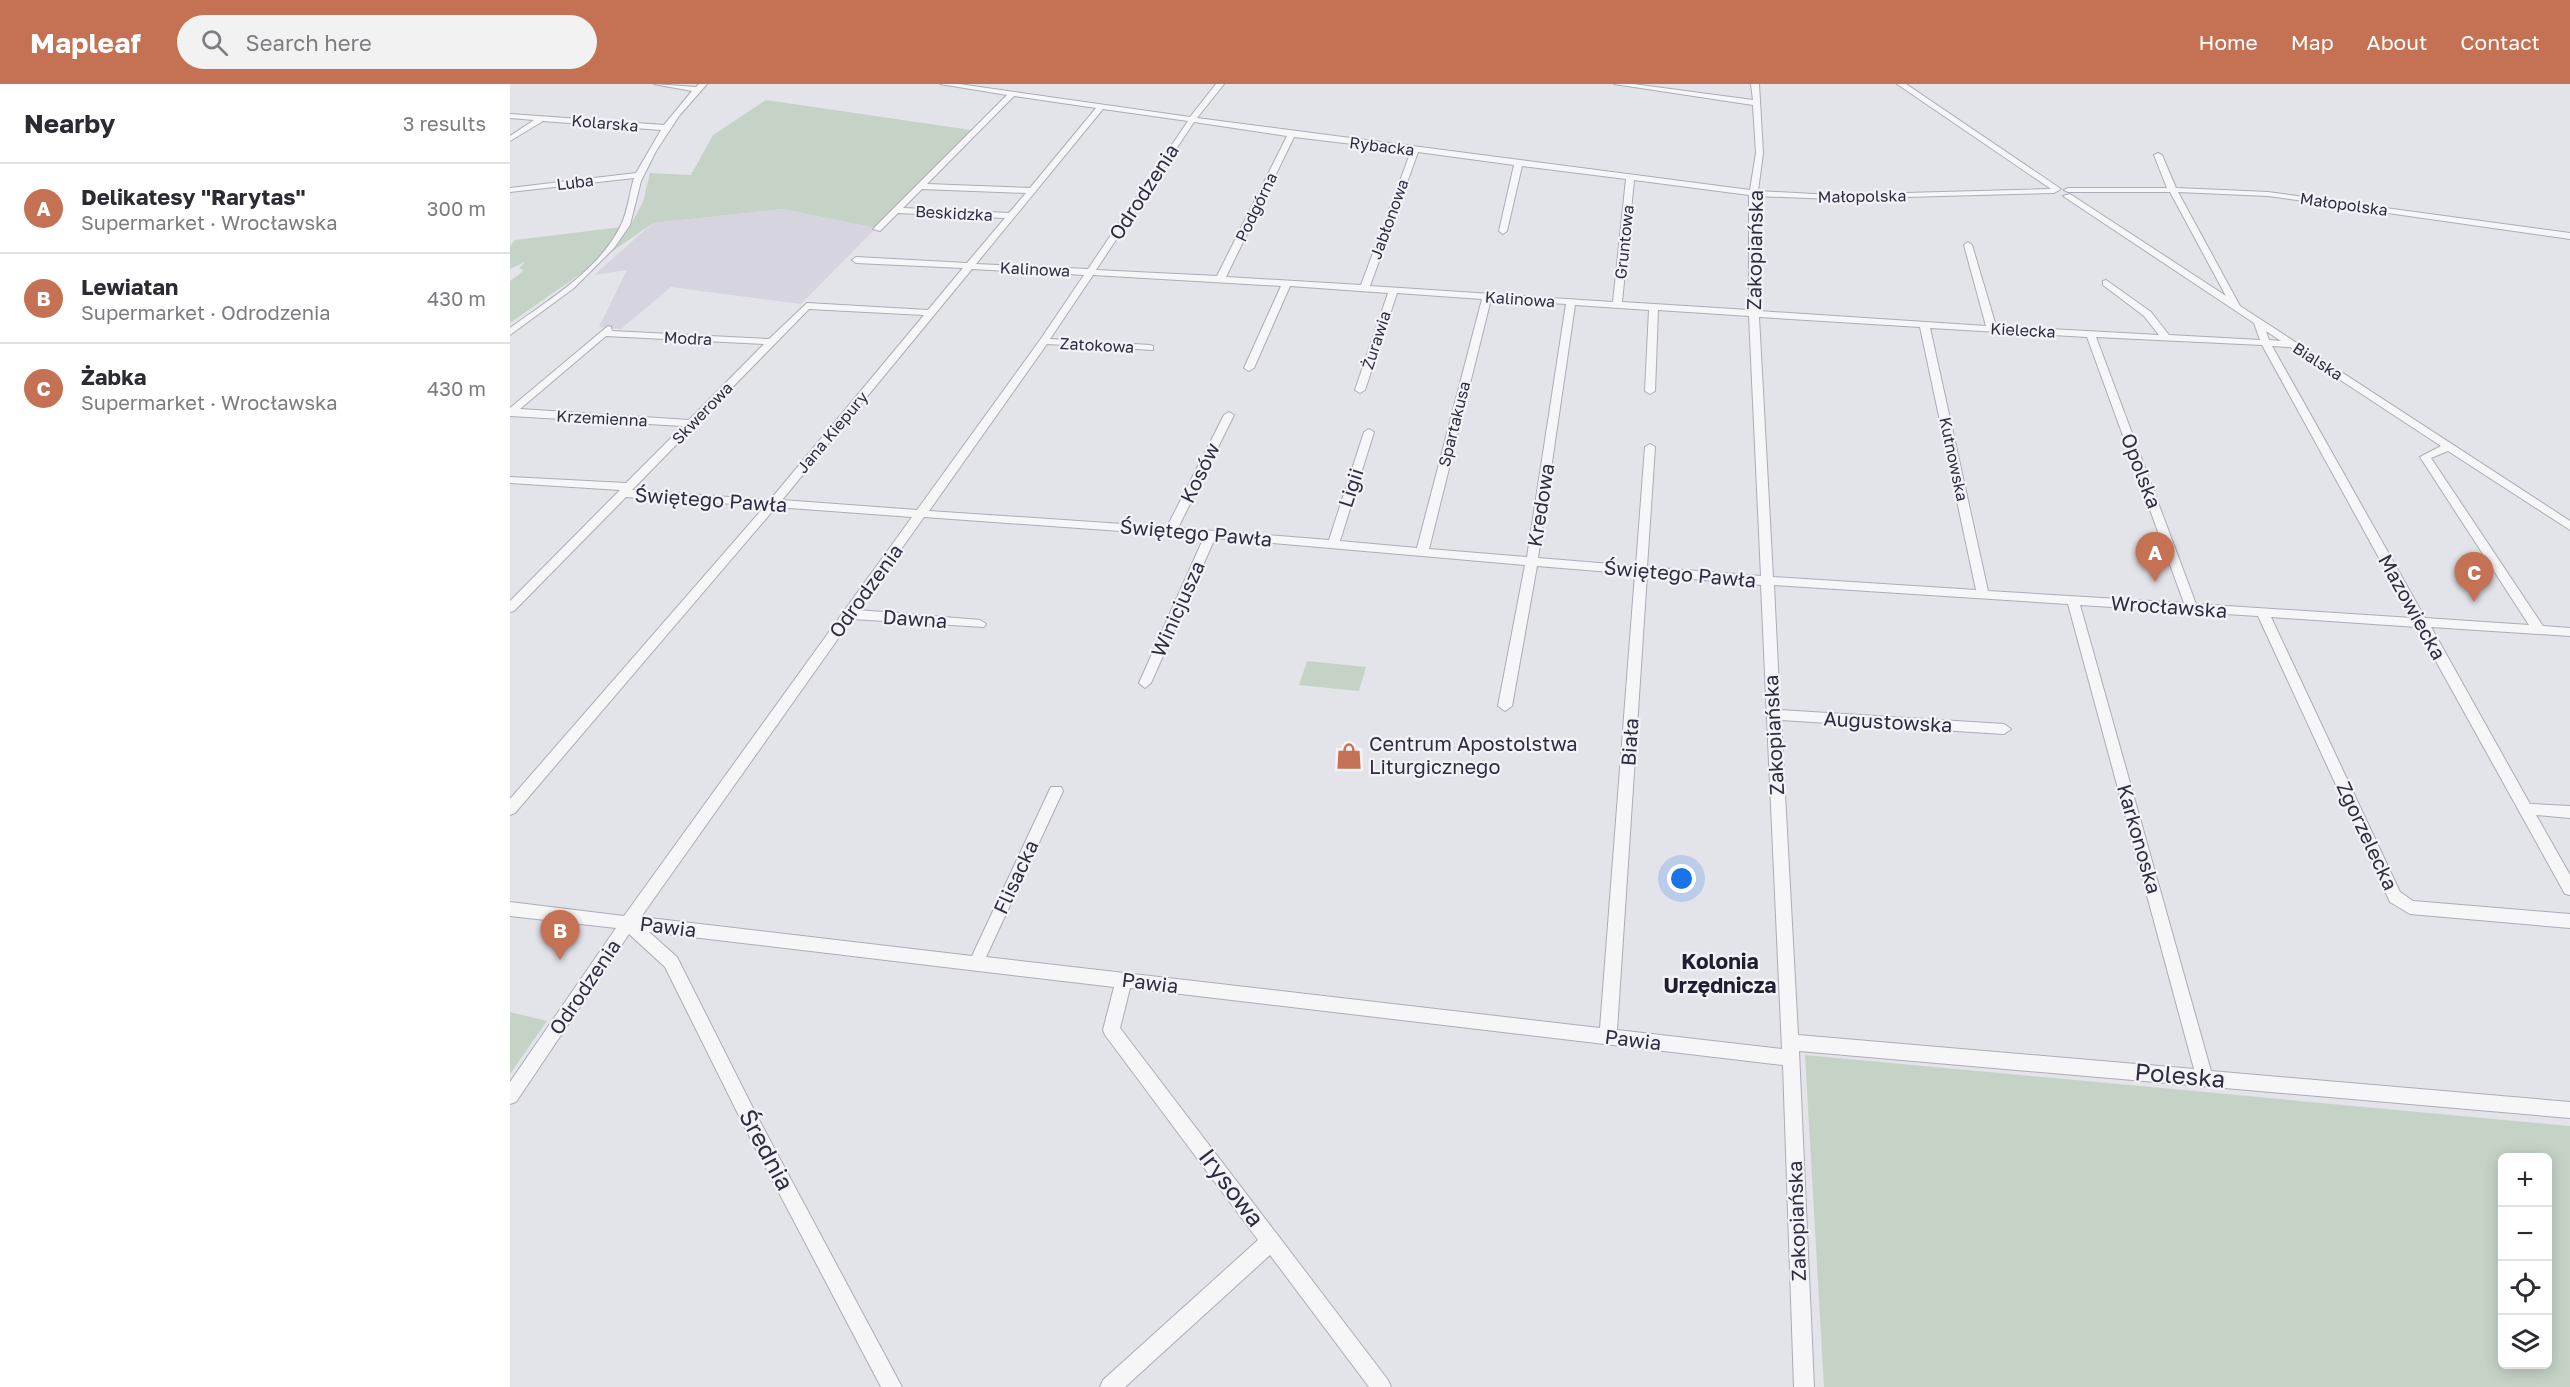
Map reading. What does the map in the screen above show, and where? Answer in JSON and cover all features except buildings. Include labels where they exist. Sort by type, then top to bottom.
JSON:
[{"type":"street","points":[[658,84],[700,86]]},
{"type":"street","name":"Rybacka","points":[[944,84],[1292,134],[1753,193]]},
{"type":"street","name":"Odrodzenia","points":[[510,1096],[628,923],[1044,341],[1192,120],[1220,84]]},
{"type":"street","points":[[1618,84],[1756,103]]},
{"type":"street","name":"Zakopiańska","points":[[1755,84],[1760,140],[1757,178],[1753,193],[1754,314],[1804,1387]]},
{"type":"street","points":[[1901,84],[2056,191],[2068,193]]},
{"type":"street","points":[[510,332],[585,275],[609,249],[623,229],[640,175],[668,128],[700,86]]},
{"type":"street","points":[[877,229],[1012,94]]},
{"type":"street","name":"Jana Kiepury","points":[[510,809],[772,505],[1102,106]]},
{"type":"street","name":"Kolarska","points":[[510,116],[668,128]]},
{"type":"street","points":[[510,139],[542,118]]},
{"type":"street","name":"Podgórna","points":[[1220,279],[1292,134]]},
{"type":"street","name":"Jabłonowa","points":[[1364,289],[1415,150]]},
{"type":"street","points":[[2158,155],[2173,190],[2237,308]]},
{"type":"street","points":[[1503,231],[1518,164]]},
{"type":"street","name":"Luba","points":[[510,190],[640,175]]},
{"type":"street","name":"Gruntowa","points":[[1617,305],[1630,178]]},
{"type":"street","points":[[920,186],[1032,191]]},
{"type":"street","name":"Małopolska","points":[[2068,193],[2225,190],[2279,195],[2570,236]]},
{"type":"street","name":"Małopolska","points":[[1753,193],[1832,197],[2056,191]]},
{"type":"street","name":"Bialska","points":[[2068,193],[2258,322],[2570,526]]},
{"type":"street","name":"Beskidzka","points":[[896,210],[1011,216]]},
{"type":"street","points":[[1968,245],[1992,329]]},
{"type":"street","name":"Kalinowa","points":[[856,260],[1220,279],[1754,314]]},
{"type":"street","points":[[2106,283],[2151,316],[2160,326],[2166,338]]},
{"type":"street","points":[[1249,368],[1286,284]]},
{"type":"street","name":"Żurawia","points":[[1360,390],[1393,291]]},
{"type":"street","name":"Spartakusa","points":[[1422,552],[1487,297]]},
{"type":"street","name":"Kredowa","points":[[1505,706],[1532,561],[1571,302]]},
{"type":"street","name":"Skwerowa","points":[[510,608],[807,306],[931,313]]},
{"type":"street","points":[[1650,391],[1654,307]]},
{"type":"street","name":"Kielecka","points":[[1754,314],[2292,344]]},
{"type":"street","name":"Mazowiecka","points":[[2258,322],[2266,344],[2570,890]]},
{"type":"street","name":"Kutnowska","points":[[1924,323],[1983,594]]},
{"type":"street","name":"Modra","points":[[606,331],[771,342]]},
{"type":"street","name":"Krzemienna","points":[[511,413],[606,331]]},
{"type":"street","name":"Opolska","points":[[2090,333],[2192,609]]},
{"type":"street","name":"Zatokowa","points":[[1044,341],[1150,348]]},
{"type":"street","name":"Krzemienna","points":[[511,413],[693,423]]},
{"type":"street","name":"Kosów","points":[[1171,531],[1229,415]]},
{"type":"street","name":"Ligii","points":[[1333,545],[1369,432]]},
{"type":"street","points":[[2449,446],[2425,456],[2539,630]]},
{"type":"street","name":"Biała","points":[[1608,1037],[1650,447]]},
{"type":"street","name":"Świętego Pawła","points":[[510,480],[772,505],[922,513],[1211,534],[1768,581]]},
{"type":"street","name":"Winicjusza","points":[[1145,683],[1211,534]]},
{"type":"street","name":"Wrocławska","points":[[1768,581],[2570,632]]},
{"type":"street","name":"Karkonoska","points":[[2073,601],[2205,1078]]},
{"type":"street","name":"Zgorzelecka","points":[[2263,613],[2395,897],[2410,908],[2570,921]]},
{"type":"street","name":"Dawna","points":[[849,614],[980,624]]},
{"type":"street","name":"Augustowska","points":[[1773,715],[2004,729]]},
{"type":"street","name":"Flisacka","points":[[976,963],[1056,791]]},
{"type":"street","points":[[2526,809],[2570,813]]},
{"type":"street","name":"Pawia","points":[[510,909],[1608,1037],[1790,1050]]},
{"type":"street","name":"Średnia","points":[[628,923],[671,962],[751,1122],[892,1387]]},
{"type":"street","name":"Irysowa","points":[[1124,980],[1111,1030],[1382,1387]]},
{"type":"street","name":"Poleska","points":[[1790,1050],[2205,1078],[2570,1110]]},
{"type":"street","points":[[1110,1387],[1271,1241]]},
{"type":"shaded area","points":[[782,209],[876,228],[801,304],[671,287],[621,329],[599,327],[627,270],[594,275],[653,223]]},
{"type":"green space","points":[[766,100],[971,130],[876,228],[782,209],[653,223],[510,323],[510,281],[522,272],[523,270],[519,268],[525,262],[510,269],[510,246],[515,240],[630,226],[643,202],[650,173],[691,175],[713,135]]},
{"type":"green space","points":[[1307,661],[1366,667],[1359,691],[1299,685]]},
{"type":"green space","points":[[510,1012],[547,1021],[510,1074]]},
{"type":"green space","points":[[1805,1055],[2570,1126],[2570,1387],[1824,1387]]},
{"type":"place","name":"Delikatesy \"Rarytas\"","points":[[2155,582]]},
{"type":"place","name":"Żabka","points":[[2474,602]]},
{"type":"place","name":"Centrum Apostolstwa Liturgicznego","points":[[1349,756]]},
{"type":"place","name":"Lewiatan","points":[[560,960]]},
{"type":"district","name":"Kolonia Urzędnicza","points":[[1720,974]]}]
